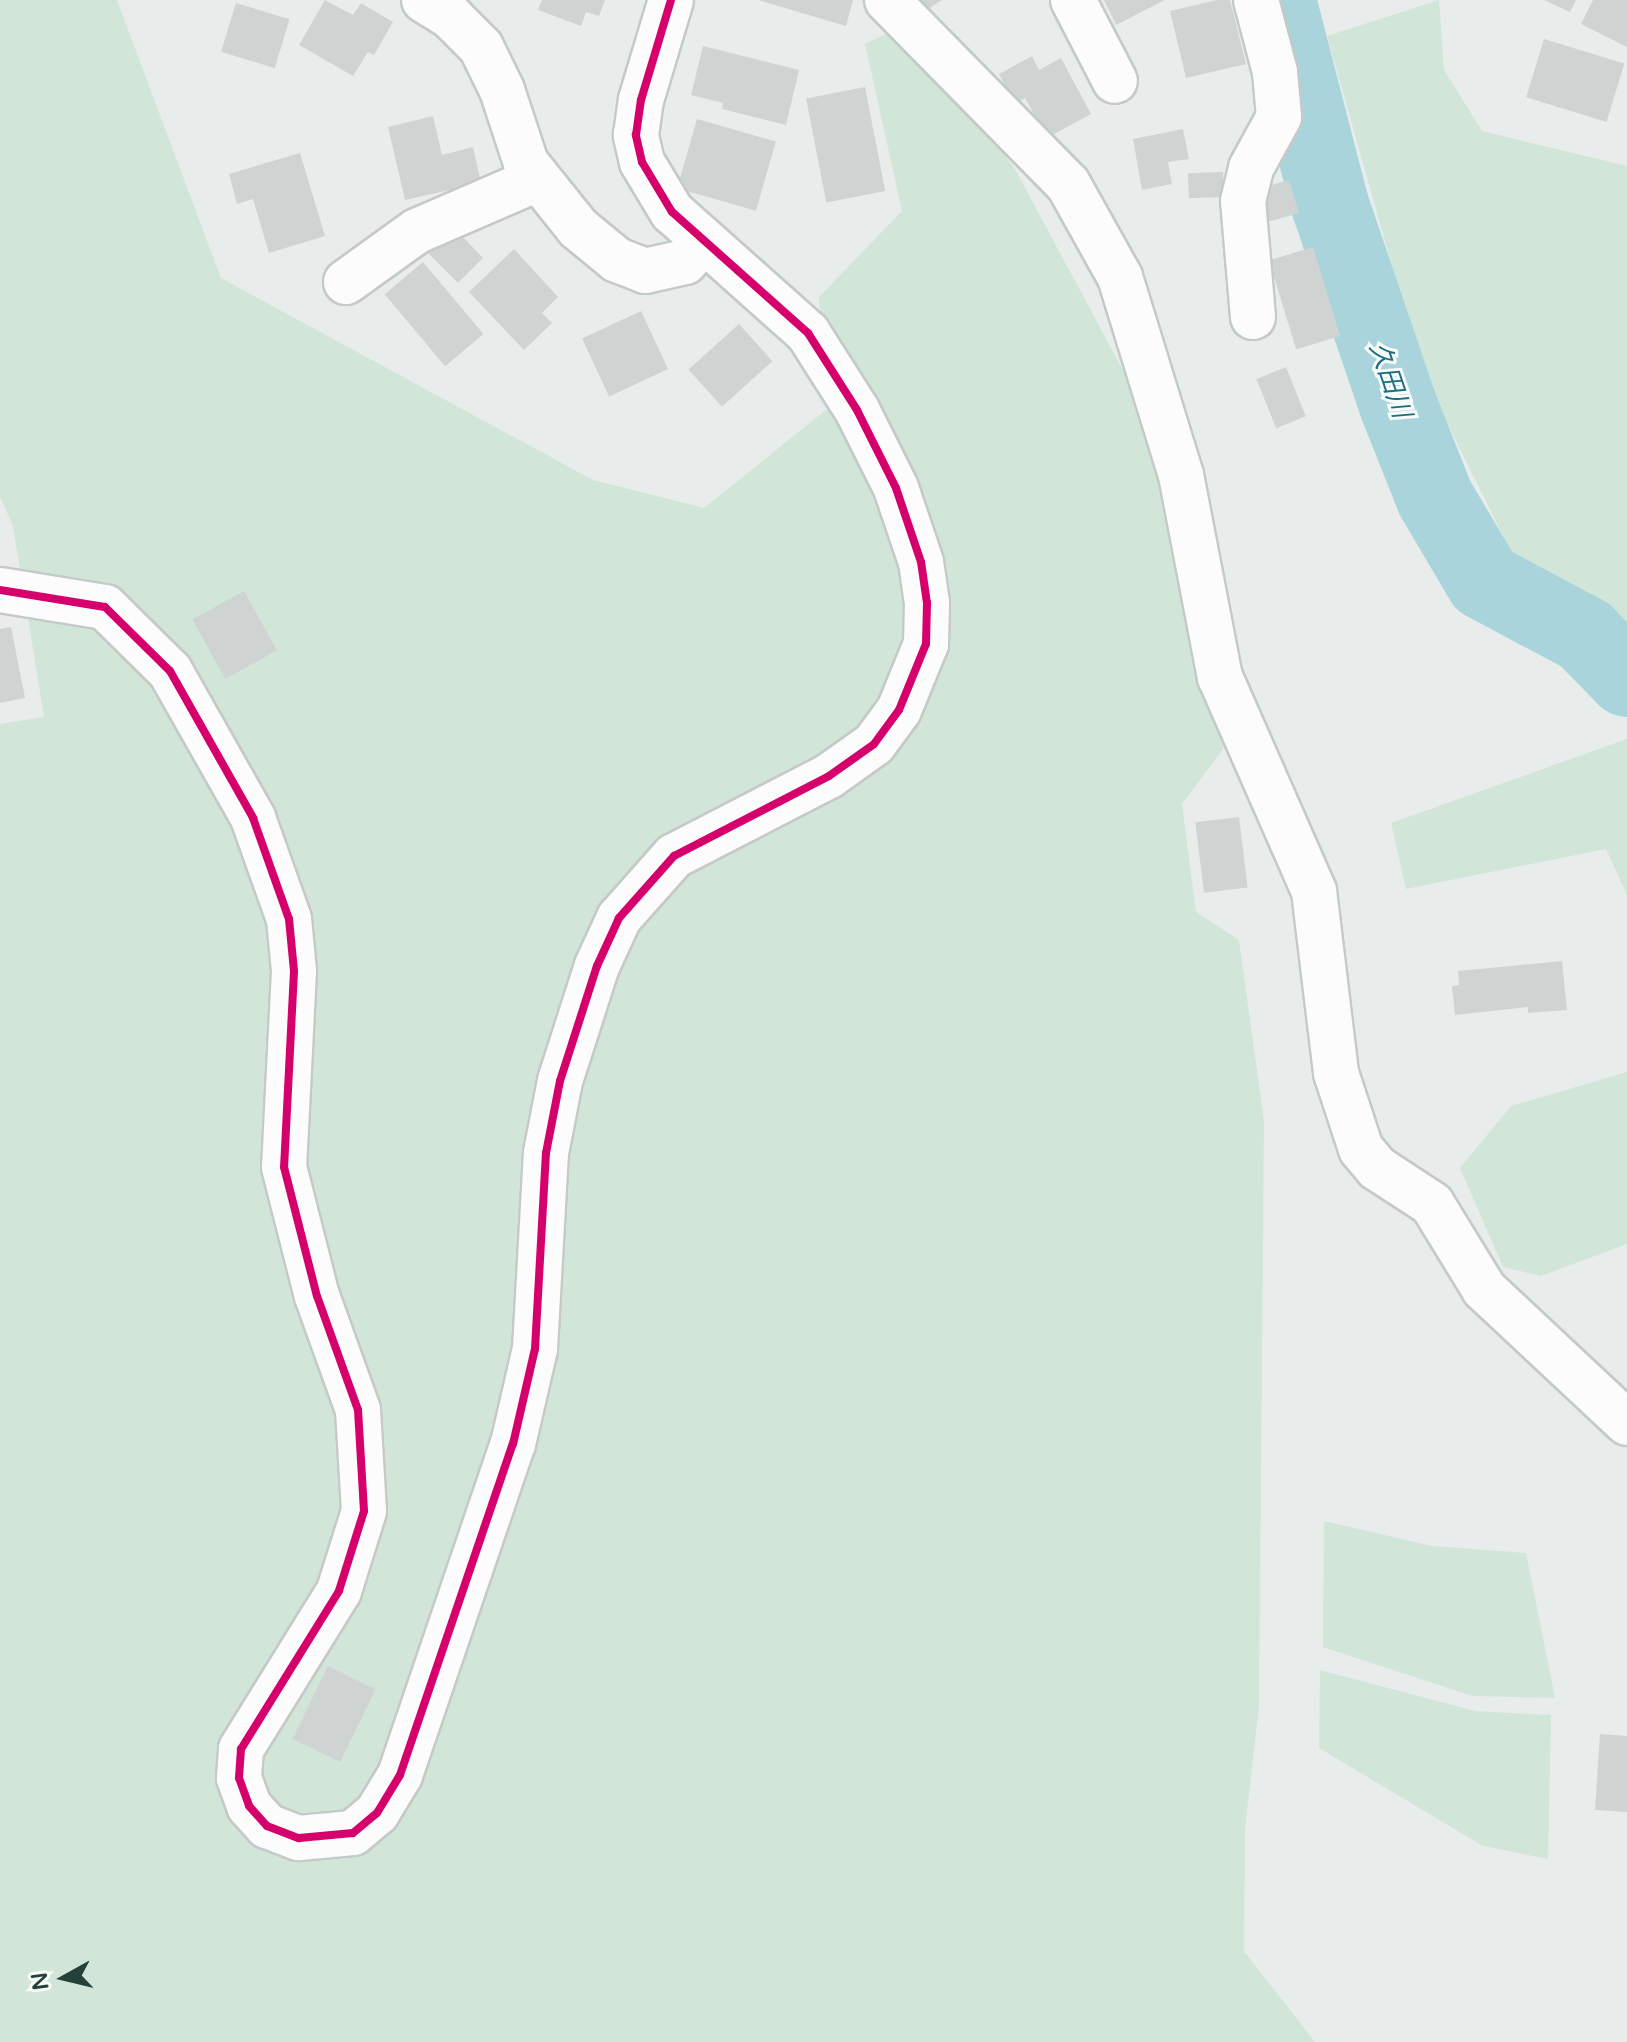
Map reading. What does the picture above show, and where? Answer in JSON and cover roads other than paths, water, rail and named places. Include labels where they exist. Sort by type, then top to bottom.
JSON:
[{"type":"street","points":[[424,0],[451,17],[481,47],[537,179],[578,228],[617,260],[645,271],[685,262],[703,241]]},
{"type":"street","points":[[0,590],[105,607],[170,671],[253,818],[285,906],[294,971],[284,1167],[317,1296],[358,1410],[364,1511],[339,1591],[241,1749],[239,1778],[249,1806],[267,1826],[299,1838],[353,1833],[377,1813],[400,1775],[513,1444],[535,1349],[539,1216],[557,1095],[597,966],[619,918],[674,856],[829,776],[874,744],[899,710],[926,644],[927,603],[917,551],[896,488],[857,410],[808,333],[703,241],[653,187],[636,135],[651,57],[671,0]]},
{"type":"street","points":[[887,0],[1068,184],[1120,277],[1181,475],[1220,677],[1314,891],[1336,1073],[1361,1149],[1377,1168],[1432,1204],[1484,1289],[1627,1423]]},
{"type":"street","points":[[1073,0],[1115,81]]},
{"type":"street","points":[[1253,317],[1243,201],[1251,168],[1279,117],[1275,72],[1256,0]]},
{"type":"street","points":[[346,282],[417,231],[537,179]]},
{"type":"waterway","name":"久田川","points":[[1277,0],[1330,205],[1398,405],[1435,498],[1484,581],[1585,635],[1627,678]]}]
